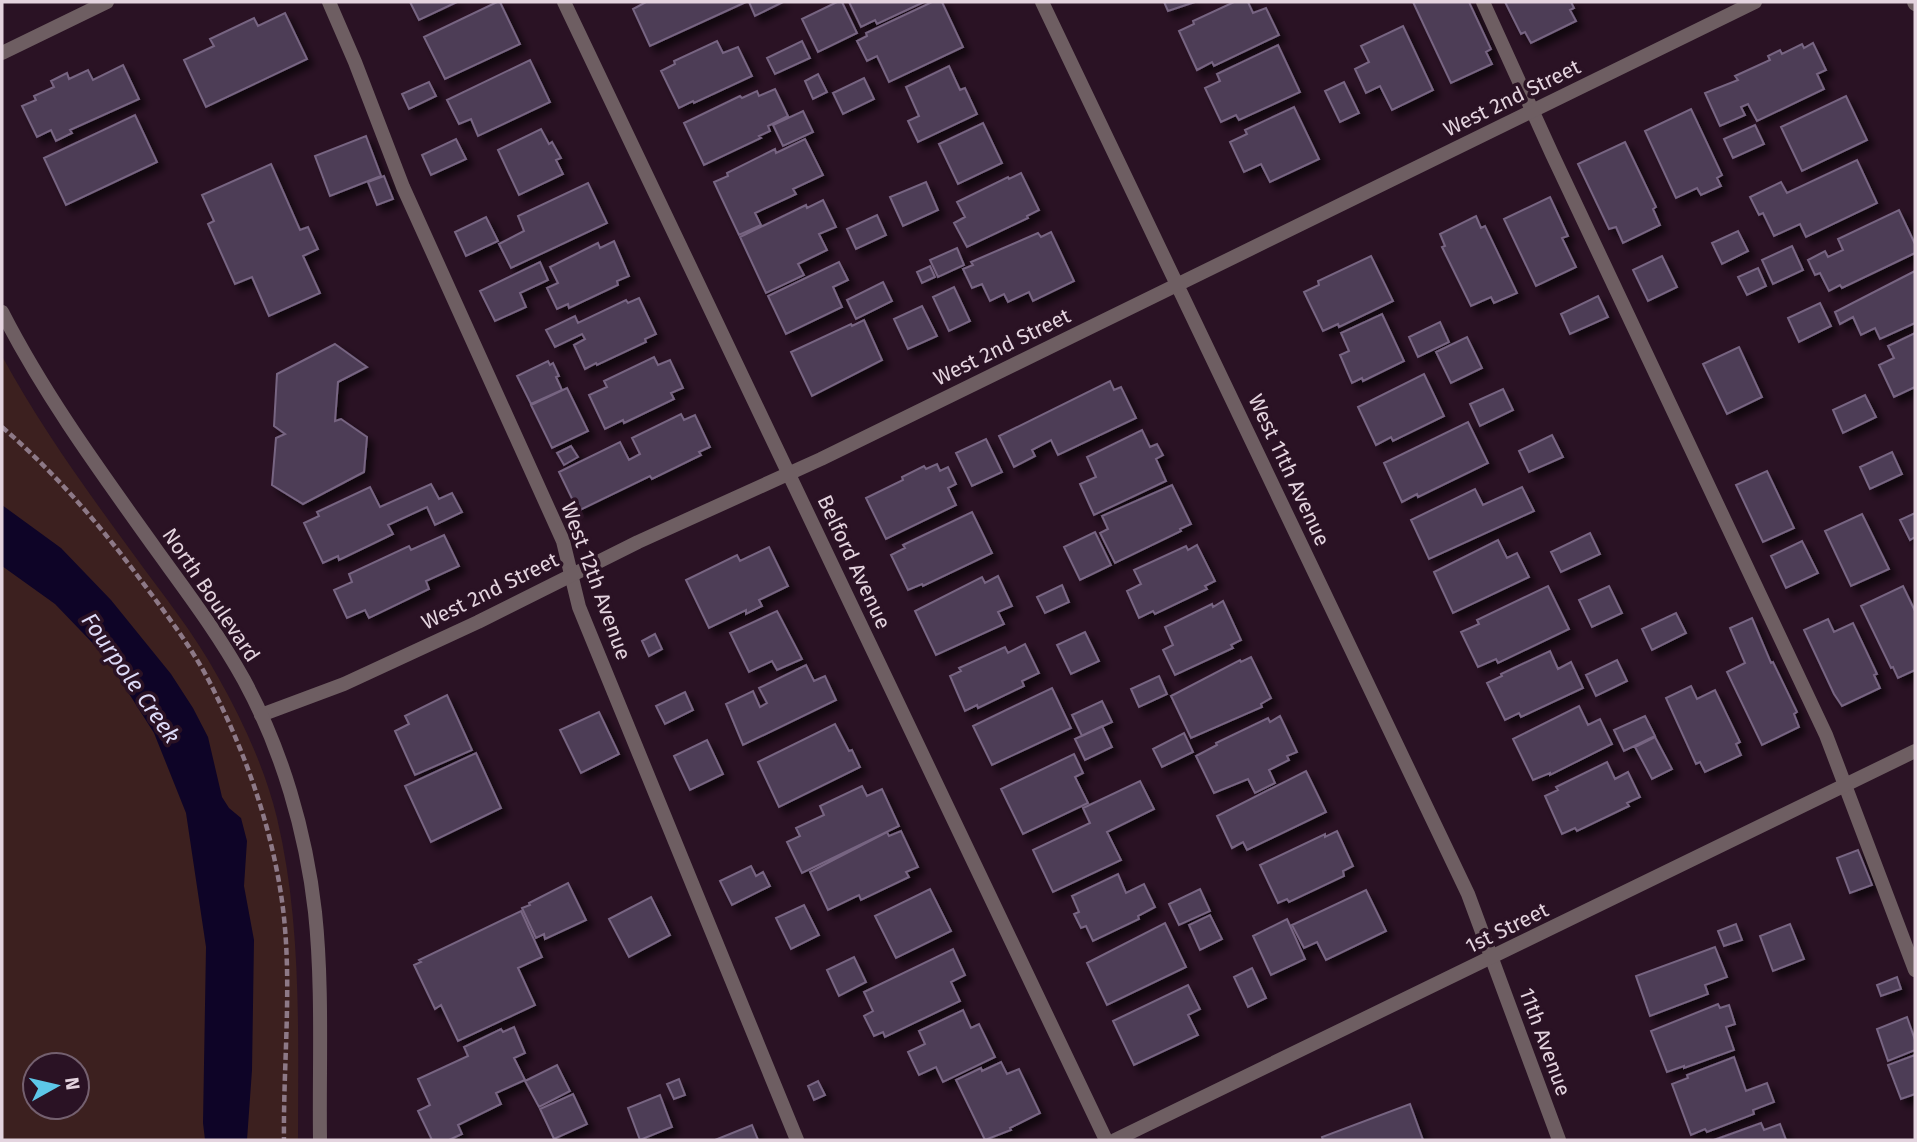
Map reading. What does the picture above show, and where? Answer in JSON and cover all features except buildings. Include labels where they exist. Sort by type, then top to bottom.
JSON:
[{"type":"street","points":[[2,52],[107,2]]},
{"type":"street","name":"West 12th Avenue","points":[[329,2],[403,187],[563,541],[579,607],[797,1140]]},
{"type":"street","name":"Belford Avenue","points":[[564,2],[1106,1140]]},
{"type":"street","name":"West 11th Avenue","points":[[1042,2],[1468,894],[1493,958]]},
{"type":"street","points":[[1483,2],[1826,735],[1915,970]]},
{"type":"street","name":"West 2nd Street","points":[[261,715],[344,684],[478,622],[572,574],[789,475],[1755,2]]},
{"type":"street","name":"North Boulevard","points":[[2,312],[46,393],[214,629],[261,715],[293,802],[307,858],[315,912],[320,1140]]},
{"type":"street","name":"1st Street","points":[[1115,1140],[1133,1136],[1915,751]]},
{"type":"street","name":"11th Avenue","points":[[1493,958],[1559,1140]]},
{"type":"path","points":[[2,426],[31,452],[87,511],[166,614],[216,693],[241,751],[268,830],[282,902],[287,995],[284,1140]]},
{"type":"shaded area","points":[[2,356],[65,458],[209,661],[244,728],[266,781],[285,858],[295,938],[298,1140],[2,1140]]},
{"type":"water","name":"Fourpole Creek","points":[[2,505],[61,548],[111,600],[171,674],[208,737],[222,797],[229,808],[241,818],[247,841],[244,886],[254,940],[252,1070],[247,1140],[205,1140],[206,947],[186,813],[154,733],[105,656],[55,604],[2,566]]}]
